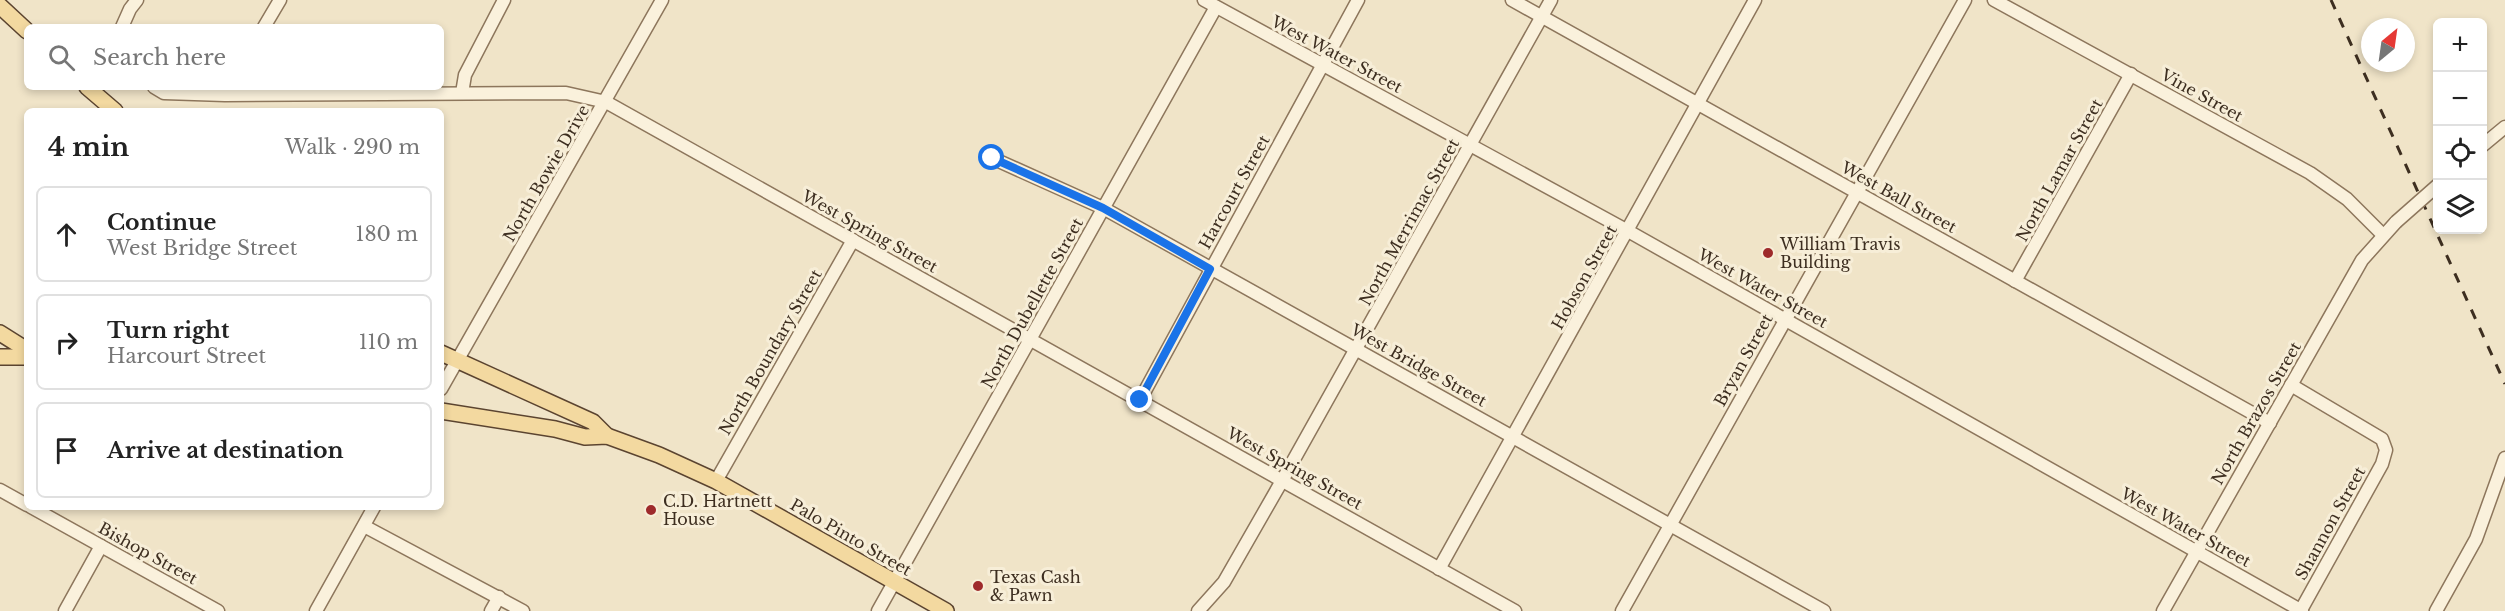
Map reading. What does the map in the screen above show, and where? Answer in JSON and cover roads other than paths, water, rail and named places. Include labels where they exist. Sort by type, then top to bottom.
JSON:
[{"type":"main road","points":[[0,6],[24,28]]},
{"type":"main road","points":[[93,90],[112,108]]},
{"type":"main road","points":[[0,333],[24,348]]},
{"type":"main road","name":"Palo Pinto Street","points":[[444,354],[560,420],[585,437],[607,436],[659,455],[716,481],[946,611]]},
{"type":"main road","points":[[0,357],[24,357]]},
{"type":"main road","points":[[444,362],[457,361]]},
{"type":"main road","name":"Palo Pinto Street","points":[[444,411],[505,420],[593,422],[607,436]]},
{"type":"street","points":[[123,24],[137,0]]},
{"type":"street","points":[[266,24],[280,0]]},
{"type":"street","points":[[462,93],[465,75],[504,0]]},
{"type":"street","name":"North Bowie Drive","points":[[444,384],[662,0]]},
{"type":"street","name":"West Water Street","points":[[1204,0],[1785,318],[2196,553],[2301,610]]},
{"type":"street","name":"Harcourt Street","points":[[1140,400],[1358,0]]},
{"type":"street","name":"West Ball Street","points":[[1512,0],[2270,423]]},
{"type":"street","name":"North Merrimac Street","points":[[1198,611],[1224,582],[1357,349],[1551,0]]},
{"type":"street","name":"Hobson Street","points":[[1439,569],[1755,0]]},
{"type":"street","name":"Bryan Street","points":[[1622,611],[1965,0]]},
{"type":"street","name":"Vine Street","points":[[1994,0],[2310,173],[2347,200],[2383,235]]},
{"type":"street","name":"North Dubellette Street","points":[[878,611],[1216,7]]},
{"type":"street","name":"North Lamar Street","points":[[2015,281],[2131,74]]},
{"type":"street","name":"West Spring Street","points":[[159,90],[164,93],[228,91],[566,93],[606,102],[1283,479],[1515,611]]},
{"type":"street","points":[[2487,142],[2505,127]]},
{"type":"street","name":"West Bridge Street","points":[[992,158],[1103,208],[1824,611]]},
{"type":"street","name":"North Brazos Street","points":[[2163,611],[2362,260],[2396,222],[2433,189]]},
{"type":"street","name":"North Boundary Street","points":[[716,481],[853,240]]},
{"type":"street","name":"Shannon Street","points":[[2291,385],[2382,439],[2386,450],[2382,464],[2301,610]]},
{"type":"street","points":[[2436,611],[2476,539],[2505,458]]},
{"type":"street","name":"Bishop Street","points":[[0,490],[24,503]]},
{"type":"street","name":"Bishop Street","points":[[36,510],[218,611]]},
{"type":"street","points":[[316,611],[373,510]]},
{"type":"street","points":[[364,526],[524,611]]},
{"type":"street","points":[[65,611],[101,546]]},
{"type":"street","points":[[491,611],[499,597]]},
{"type":"railway","points":[[2331,0],[2505,384]]},
{"type":"place","name":"William Travis Building","points":[[1768,253]]},
{"type":"place","name":"C.D. Hartnett House","points":[[651,510]]},
{"type":"place","name":"Texas Cash & Pawn","points":[[978,586]]}]
